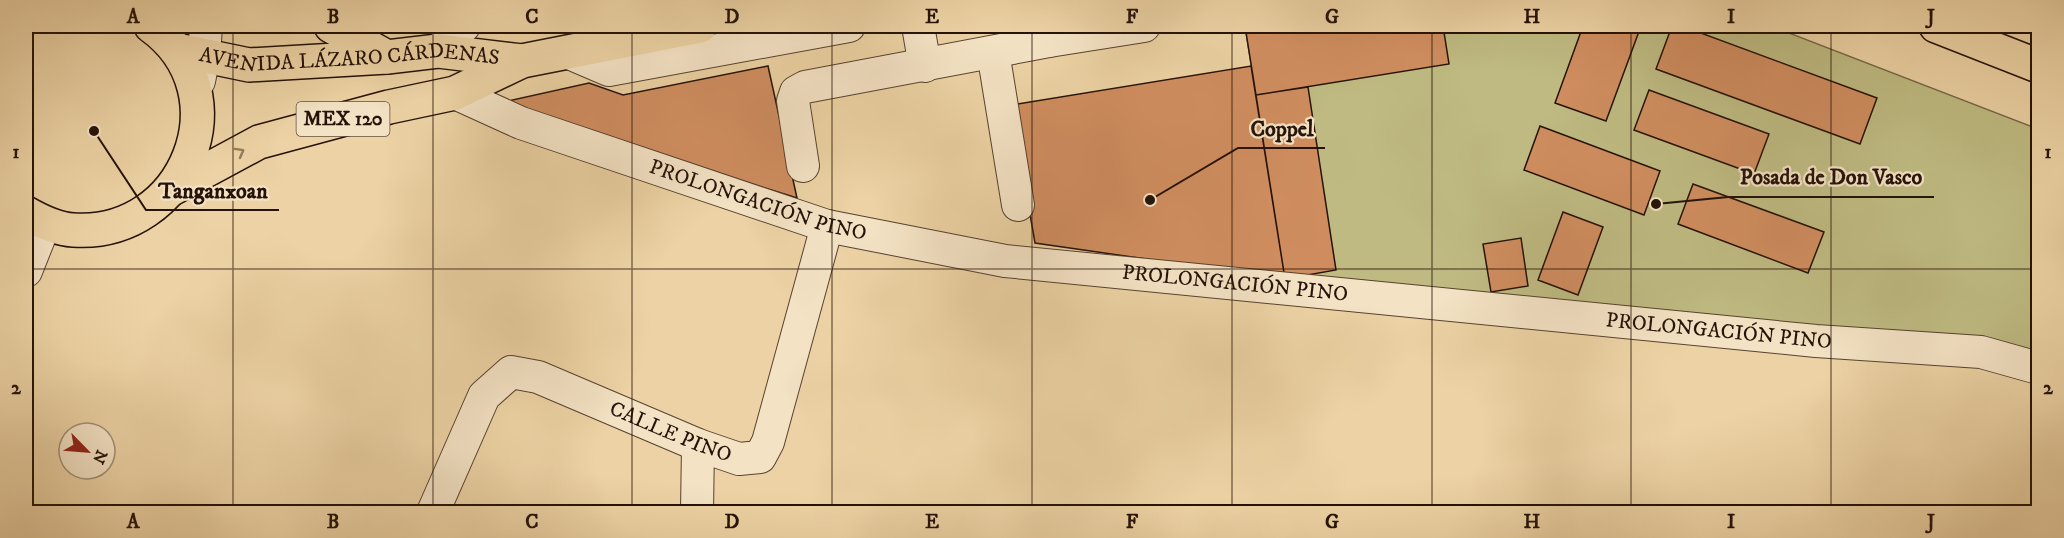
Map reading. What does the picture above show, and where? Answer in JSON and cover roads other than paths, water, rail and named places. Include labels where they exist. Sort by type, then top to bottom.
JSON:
[{"type":"main road","points":[[331,26],[387,57]]},
{"type":"main road","name":"AVENIDA LÁZARO CÁRDENAS","points":[[170,190],[259,142],[389,107],[455,93],[522,61],[700,26]]},
{"type":"main road","points":[[1936,26],[2038,66]]},
{"type":"main road","name":"AVENIDA LÁZARO CÁRDENAS","points":[[176,36],[249,65],[387,57],[438,51],[522,61]]},
{"type":"main road","name":"MEX 120","points":[[35,218],[72,230],[100,229],[126,222],[150,209],[170,190],[184,170],[194,146],[198,121],[196,96],[176,36]]},
{"type":"street","points":[[438,51],[464,26]]},
{"type":"street","points":[[567,52],[609,70],[849,26]]},
{"type":"street","points":[[918,26],[925,66]]},
{"type":"street","points":[[803,166],[793,101],[796,92],[805,87],[993,52],[1048,33],[1144,26]]},
{"type":"street","points":[[993,52],[1018,205]]},
{"type":"street","name":"PROLONGACIÓN PINO","points":[[455,93],[521,123],[827,226],[1005,261],[1816,341],[1981,352],[2038,368]]},
{"type":"street","points":[[26,271],[35,218]]},
{"type":"street","name":"CALLE PINO","points":[[433,513],[484,396],[511,372],[538,377],[698,445],[739,459],[760,457],[768,442],[827,226]]},
{"type":"street","points":[[697,513],[698,445]]},
{"type":"place","name":"Tanganxoan","points":[[94,131]]},
{"type":"place","name":"Coppel","points":[[1150,200]]},
{"type":"place","name":"Posada de Don Vasco","points":[[1656,204]]}]
